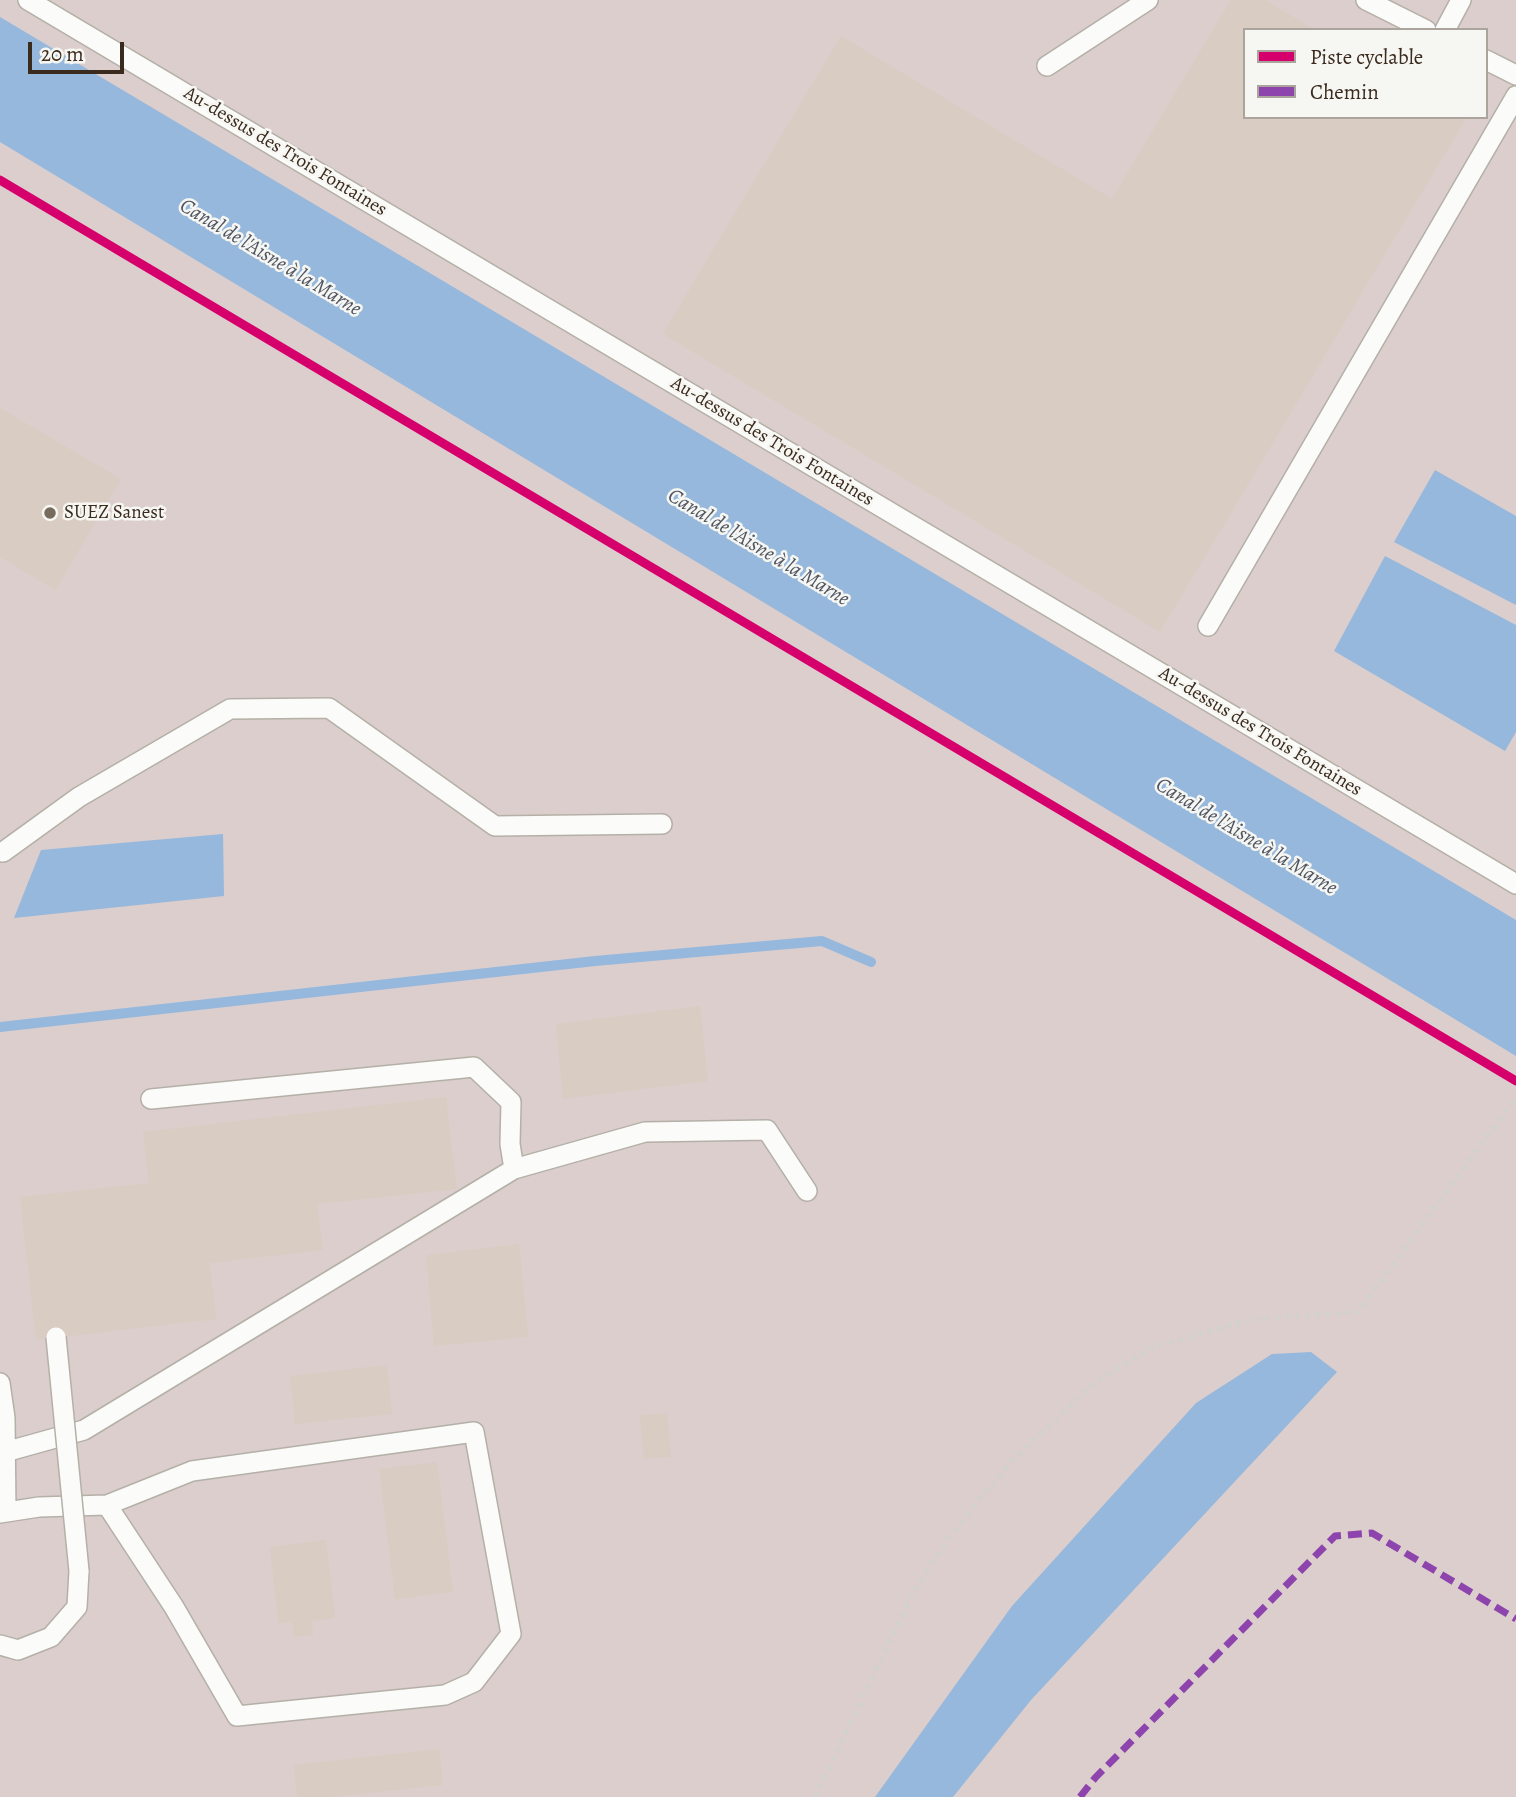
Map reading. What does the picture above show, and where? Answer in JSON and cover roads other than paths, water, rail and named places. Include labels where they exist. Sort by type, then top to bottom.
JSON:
[{"type":"lane","name":"Au-dessus des Trois Fontaines","points":[[28,0],[1516,884]]},
{"type":"lane","points":[[1047,66],[1148,0]]},
{"type":"lane","points":[[1366,0],[1422,28]]},
{"type":"lane","points":[[1446,28],[1461,0]]},
{"type":"lane","points":[[1488,61],[1516,75]]},
{"type":"lane","points":[[1208,626],[1516,96]]},
{"type":"lane","points":[[1,851],[79,797],[230,709],[329,708],[495,826],[663,824]]},
{"type":"lane","points":[[151,1099],[474,1067],[511,1102],[510,1144],[514,1169]]},
{"type":"lane","points":[[3,1451],[84,1430],[514,1169],[645,1132],[767,1130],[807,1191]]},
{"type":"lane","points":[[0,1645],[18,1650],[51,1637],[77,1607],[79,1572],[56,1338]]},
{"type":"lane","points":[[0,1383],[3,1513],[38,1507],[107,1505],[192,1471],[474,1432],[512,1634],[474,1682],[445,1696],[237,1716],[174,1607],[107,1505]]},
{"type":"water","name":"Canal de l'Aisne à la Marne","points":[[0,17],[1516,920],[1516,1056],[0,142]]},
{"type":"water","points":[[1435,470],[1516,516],[1516,605],[1394,542]]},
{"type":"water","points":[[1385,556],[1516,625],[1516,732],[1505,751],[1334,651]]},
{"type":"water","points":[[223,834],[224,896],[14,918],[41,850]]},
{"type":"water","points":[[1311,1352],[1337,1372],[1031,1700],[953,1797],[875,1797],[1012,1606],[1196,1403],[1272,1354]]},
{"type":"waterway","points":[[0,1027],[595,961],[822,941],[871,962]]},
{"type":"place","name":"SUEZ Sanest","points":[[50,513]]}]
